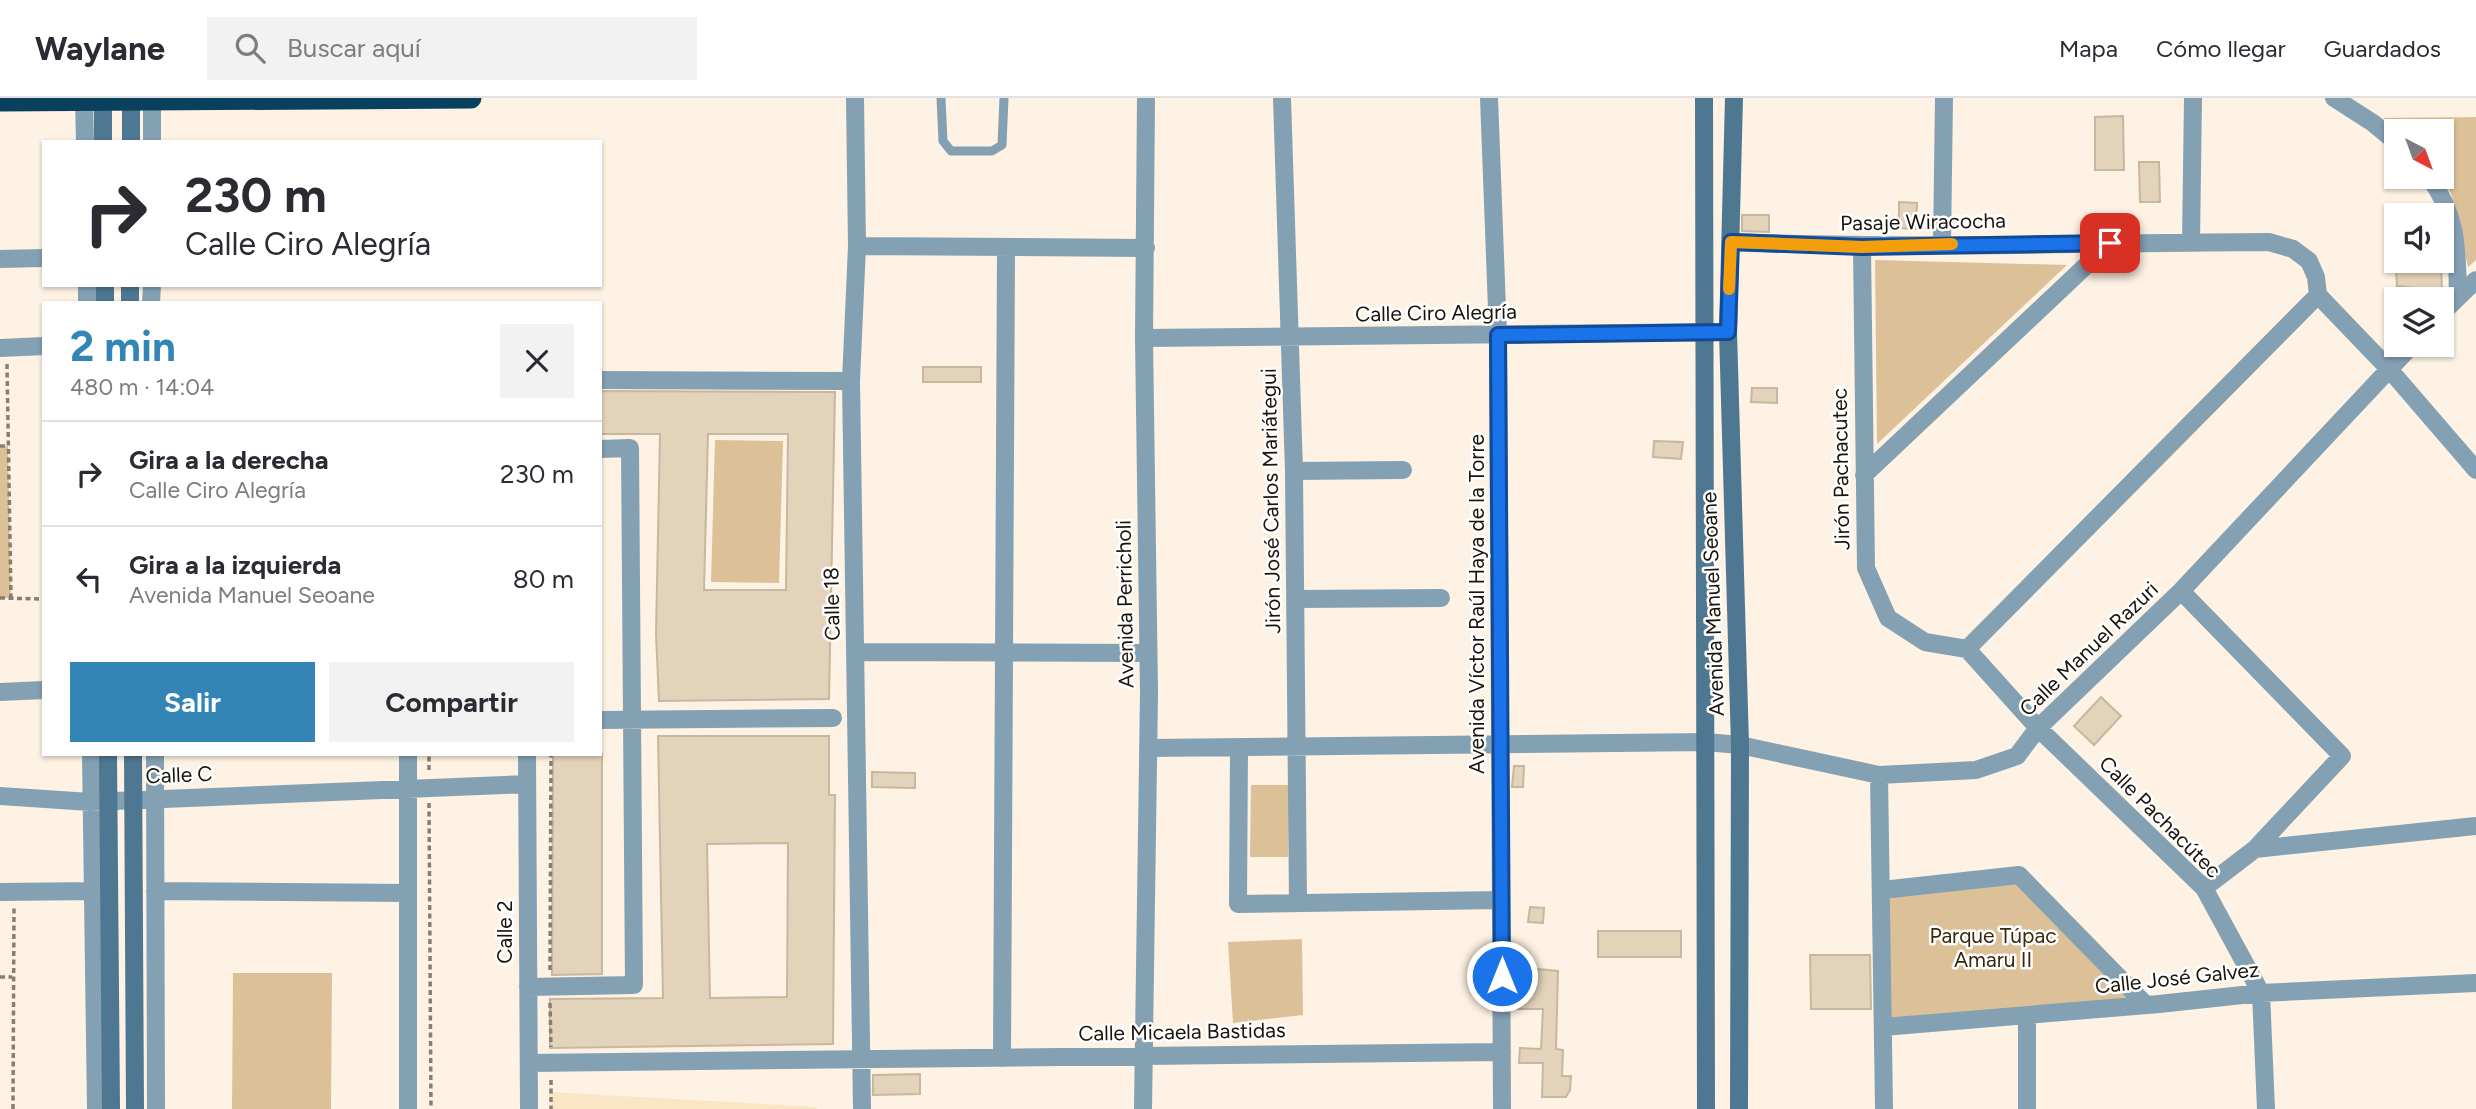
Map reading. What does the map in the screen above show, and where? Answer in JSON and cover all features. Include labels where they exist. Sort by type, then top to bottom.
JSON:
[{"type":"highway","points":[[8,100],[471,98]]},
{"type":"street","name":"Calle 18","points":[[855,98],[857,246],[851,381],[862,1109]]},
{"type":"street","name":"Avenida Perricholi","points":[[1143,1109],[1148,653],[1144,338],[1146,98]]},
{"type":"street","name":"Jirón José Carlos Mariátegui","points":[[1282,98],[1294,471],[1298,903]]},
{"type":"street","name":"Avenida Víctor Raúl Haya de la Torre","points":[[1489,98],[1498,335],[1502,1109]]},
{"type":"street","name":"Avenida Manuel Seoane","points":[[1704,98],[1706,1109]]},
{"type":"street","name":"Avenida Manuel Seoane","points":[[1734,98],[1728,332],[1740,745],[1739,1109]]},
{"type":"street","points":[[1942,244],[1944,98]]},
{"type":"street","points":[[2191,242],[2193,98]]},
{"type":"street","points":[[2334,98],[2384,132]]},
{"type":"street","points":[[85,140],[93,100]]},
{"type":"street","points":[[93,100],[103,140]]},
{"type":"street","points":[[132,140],[142,100]]},
{"type":"street","points":[[142,100],[152,140]]},
{"type":"street","points":[[2438,189],[2456,233],[2458,297]]},
{"type":"street","name":"Pasaje Wiracocha","points":[[1731,242],[1862,247],[2269,242],[2293,249],[2309,261],[2316,277],[2318,295],[2389,369],[2476,470]]},
{"type":"street","points":[[1864,475],[2110,243]]},
{"type":"street","points":[[857,246],[1146,248]]},
{"type":"street","name":"Jirón Pachacutec","points":[[1862,247],[1866,568],[1888,618],[1925,642],[1967,649]]},
{"type":"street","points":[[1002,1058],[1006,249]]},
{"type":"street","points":[[0,259],[42,258]]},
{"type":"street","points":[[2454,301],[2476,280]]},
{"type":"street","points":[[2038,728],[1967,649],[2318,295]]},
{"type":"street","name":"Calle Ciro Alegría","points":[[1144,338],[1728,332]]},
{"type":"street","points":[[3,348],[42,346]]},
{"type":"street","name":"Calle Manuel Razuri","points":[[1147,748],[1706,742],[1740,745],[1879,775],[1976,770],[2017,756],[2038,728],[2181,591],[2400,357]]},
{"type":"street","points":[[602,380],[851,381]]},
{"type":"street","points":[[528,987],[634,985],[630,448],[602,449]]},
{"type":"street","points":[[1294,471],[1403,470]]},
{"type":"street","points":[[2181,591],[2343,756],[2255,849],[2204,888]]},
{"type":"street","points":[[1296,599],[1441,597]]},
{"type":"street","points":[[855,652],[1148,653]]},
{"type":"street","points":[[0,692],[42,690]]},
{"type":"street","points":[[602,720],[833,718]]},
{"type":"street","name":"Calle Pachacútec","points":[[2038,728],[2204,888],[2262,993],[2266,1109]]},
{"type":"street","points":[[1239,748],[1238,904],[1501,900]]},
{"type":"street","points":[[91,756],[99,802],[111,1109]]},
{"type":"street","points":[[96,1109],[94,891],[99,802],[107,756]]},
{"type":"street","points":[[133,756],[135,1109]]},
{"type":"street","points":[[155,756],[156,1109]]},
{"type":"street","points":[[408,756],[408,1109]]},
{"type":"street","name":"Calle 2","points":[[527,756],[529,1109]]},
{"type":"street","points":[[1879,775],[1884,1109]]},
{"type":"street","name":"Calle C","points":[[0,796],[99,802],[527,784]]},
{"type":"street","points":[[2255,849],[2476,826]]},
{"type":"street","points":[[1882,890],[2019,875],[2146,1005]]},
{"type":"street","points":[[8,892],[94,891]]},
{"type":"street","points":[[155,891],[408,893]]},
{"type":"street","name":"Calle José Galvez","points":[[1883,1027],[2262,993],[2476,983]]},
{"type":"street","points":[[2027,1015],[2027,1109]]},
{"type":"street","name":"Calle Micaela Bastidas","points":[[529,1063],[1502,1052]]},
{"type":"lane","points":[[941,98],[943,141],[951,151],[992,151],[1002,145],[1004,98]]},
{"type":"path","points":[[3,348],[11,598]]},
{"type":"path","points":[[0,446],[8,446]]},
{"type":"path","points":[[0,598],[42,598]]},
{"type":"path","points":[[551,756],[551,1109]]},
{"type":"path","points":[[429,801],[431,1109]]},
{"type":"path","points":[[8,892],[13,1109]]},
{"type":"path","points":[[0,977],[12,977]]},
{"type":"shaded area","points":[[549,1092],[817,1107],[817,1109],[552,1109]]},
{"type":"green space","points":[[2476,117],[2476,260],[2468,267],[2454,203],[2448,189],[2454,189],[2454,119],[2383,118]]},
{"type":"green space","points":[[1875,260],[2067,265],[1877,444]]},
{"type":"green space","points":[[715,440],[783,441],[779,583],[711,582]]},
{"type":"green space","points":[[0,446],[8,446],[11,598],[0,598]]},
{"type":"green space","points":[[1251,785],[1289,785],[1288,857],[1250,857]]},
{"type":"green space","name":"Parque Túpac Amaru II","points":[[2019,875],[2146,1005],[1885,1025],[1884,896]]},
{"type":"green space","points":[[1302,939],[1303,1015],[1233,1023],[1228,942]]},
{"type":"green space","points":[[233,973],[332,973],[331,1109],[232,1109]]},
{"type":"building","points":[[2123,116],[2124,170],[2095,170],[2095,117]]},
{"type":"building","points":[[2139,162],[2159,162],[2160,202],[2140,202]]},
{"type":"building","points":[[1899,202],[1917,203],[1916,229],[1899,228]]},
{"type":"building","points":[[1742,215],[1769,215],[1769,232],[1742,231]]},
{"type":"building","points":[[2396,273],[2441,273],[2442,287],[2397,286]]},
{"type":"building","points":[[923,367],[981,367],[981,382],[923,382]]},
{"type":"building","points":[[1752,388],[1777,388],[1777,403],[1751,402]]},
{"type":"building","points":[[602,391],[835,392],[829,699],[659,701],[656,634],[660,434],[602,434]],"holes":[[[708,434],[788,434],[786,590],[704,590]]]},
{"type":"building","points":[[1654,441],[1683,442],[1681,459],[1653,457]]},
{"type":"building","points":[[2101,697],[2121,716],[2094,745],[2074,726]]},
{"type":"building","points":[[658,736],[829,736],[829,795],[835,795],[833,1044],[550,1048],[550,999],[663,998]],"holes":[[[788,843],[787,997],[710,998],[707,844]]]},
{"type":"building","points":[[553,756],[602,756],[602,974],[552,975]]},
{"type":"building","points":[[1514,766],[1524,766],[1523,787],[1512,787]]},
{"type":"building","points":[[872,772],[915,773],[915,788],[872,787]]},
{"type":"building","points":[[1530,907],[1544,908],[1543,923],[1528,922]]},
{"type":"building","points":[[1598,931],[1681,931],[1681,957],[1598,957]]},
{"type":"building","points":[[1810,955],[1870,955],[1871,1009],[1811,1009]]},
{"type":"building","points":[[1526,968],[1558,971],[1556,1049],[1563,1050],[1562,1076],[1571,1076],[1570,1090],[1566,1097],[1542,1097],[1543,1063],[1519,1063],[1520,1048],[1541,1049],[1543,1009],[1513,1009],[1513,970]]},
{"type":"building","points":[[920,1074],[920,1094],[873,1095],[873,1075]]},
{"type":"slow traffic","points":[[1729,289],[1731,242],[1862,247],[1952,244]]},
{"type":"route","points":[[1502,976],[1498,335],[1728,332],[1731,242],[1862,247],[2110,243]]}]
